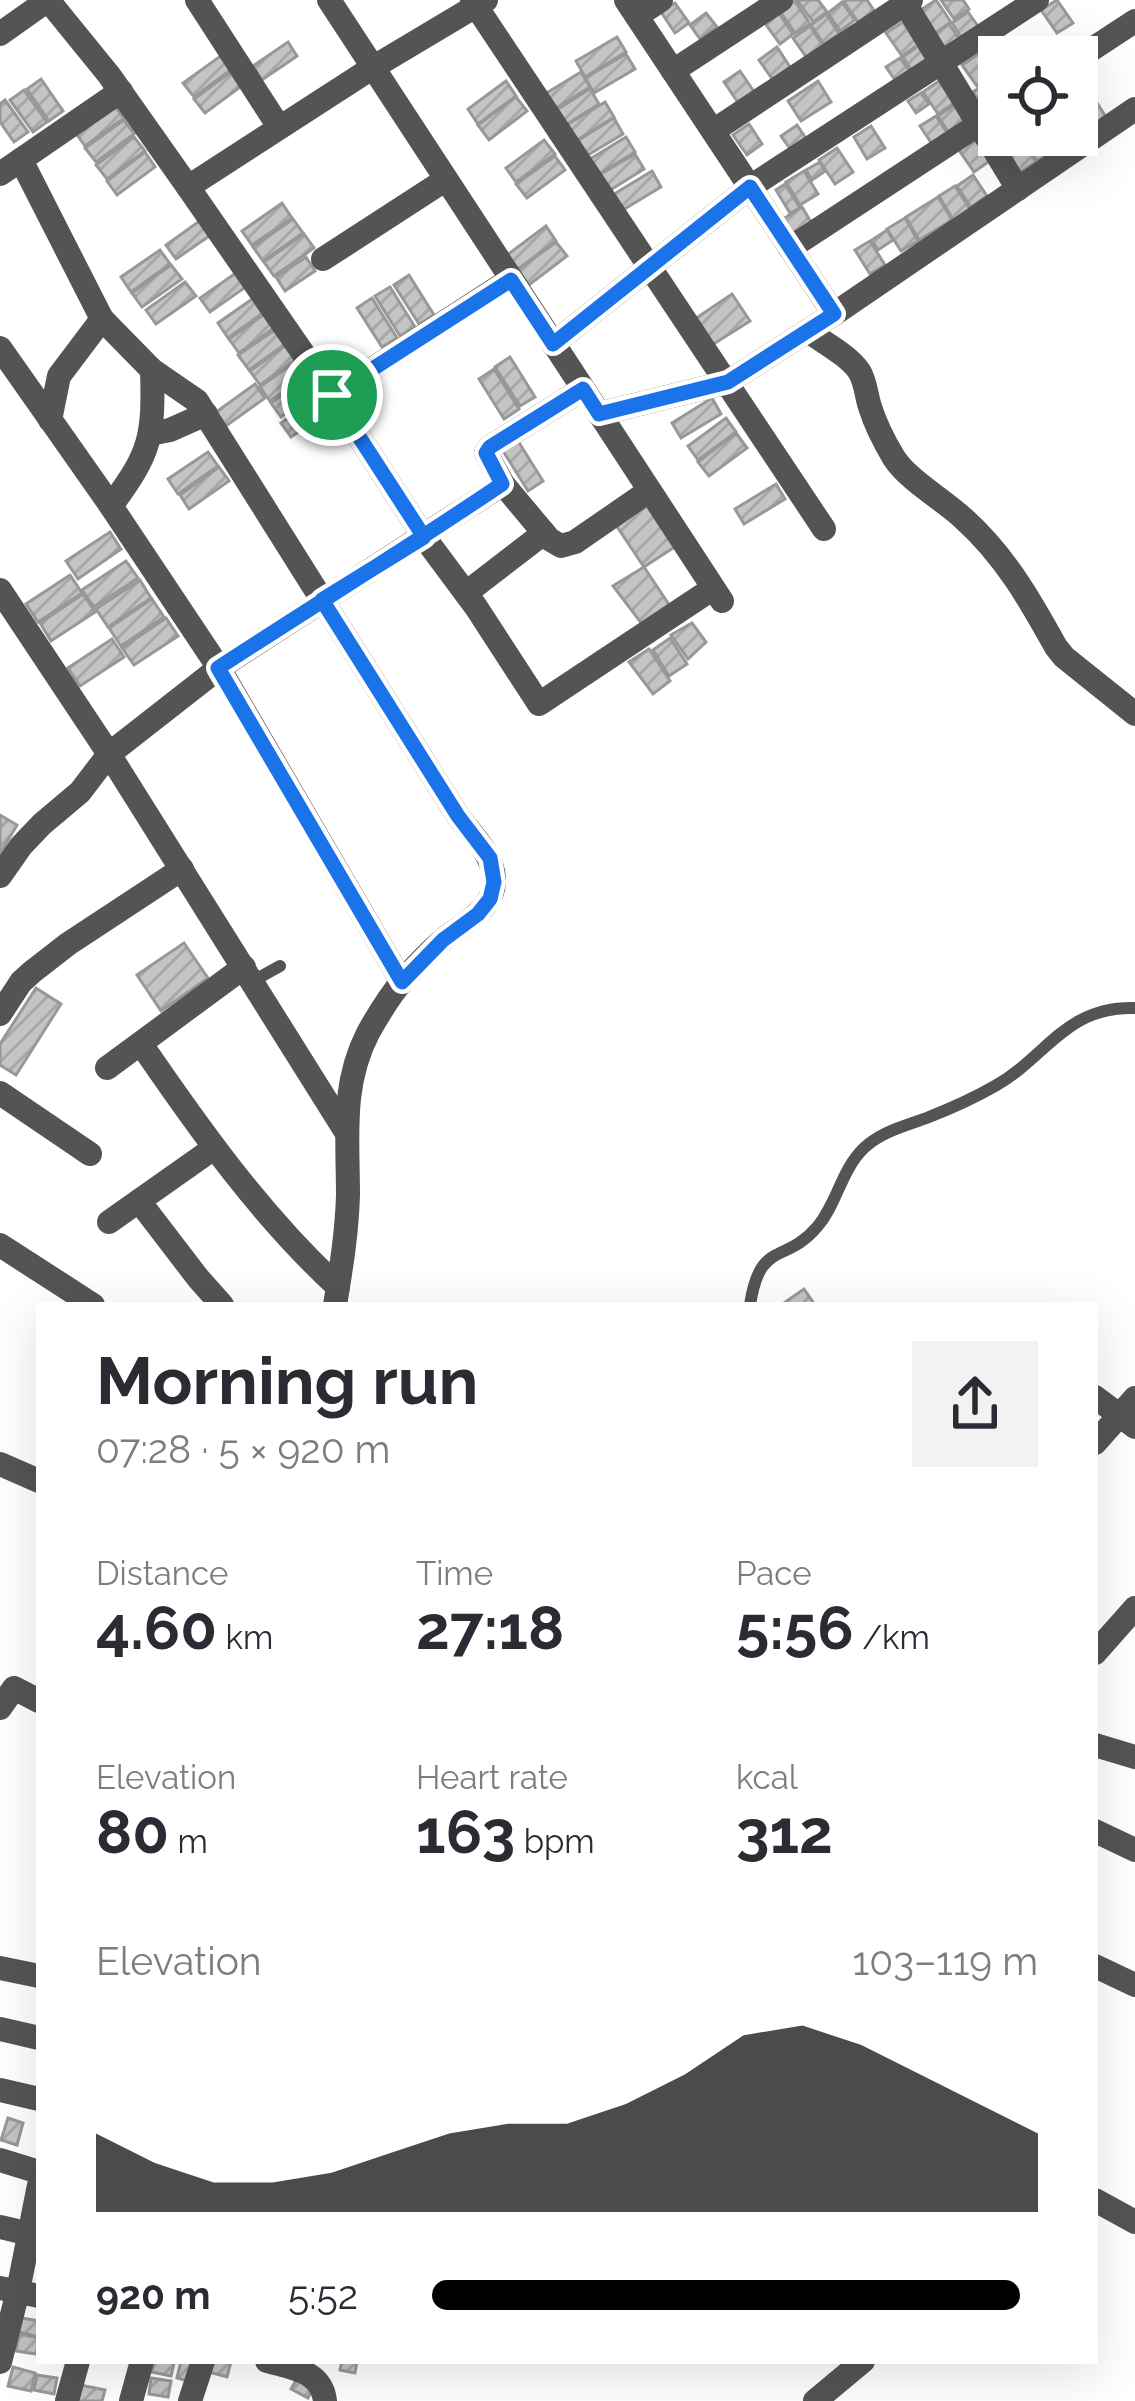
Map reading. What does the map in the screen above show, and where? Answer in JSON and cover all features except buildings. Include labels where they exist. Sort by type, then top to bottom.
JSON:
[{"type":"street","points":[[0,34],[48,0],[188,187],[539,704],[717,595],[329,0]]},
{"type":"street","points":[[197,0],[279,127]]},
{"type":"street","points":[[661,0],[631,8],[834,314]]},
{"type":"street","points":[[673,71],[781,0]]},
{"type":"street","points":[[553,344],[750,187],[1037,0]]},
{"type":"street","points":[[713,131],[906,1],[941,63],[978,105]]},
{"type":"street","points":[[188,187],[478,2],[824,529]]},
{"type":"street","points":[[1098,45],[1135,21]]},
{"type":"street","points":[[121,92],[10,167],[102,319],[152,370],[197,401],[458,816],[490,858],[494,882],[490,899],[402,982],[369,1031],[354,1064],[348,1092],[344,1253],[336,1296]]},
{"type":"street","points":[[599,414],[728,382],[1135,109]]},
{"type":"street","points":[[790,248],[978,125]]},
{"type":"street","points":[[1005,156],[1018,189]]},
{"type":"street","points":[[323,259],[446,180]]},
{"type":"street","points":[[332,395],[511,280]]},
{"type":"street","points":[[50,419],[59,376],[102,319]]},
{"type":"street","points":[[808,331],[859,372],[870,409],[894,458],[992,547],[1018,580],[1064,657],[1135,714]]},
{"type":"street","points":[[0,348],[218,668],[402,982]]},
{"type":"street","points":[[111,506],[134,475],[150,434],[152,370]]},
{"type":"street","points":[[583,389],[490,447],[486,453],[502,484],[561,546],[575,542],[649,490]]},
{"type":"street","points":[[150,434],[206,414]]},
{"type":"street","points":[[0,877],[21,846],[80,792],[110,754],[218,668],[502,484]]},
{"type":"street","points":[[466,593],[544,533]]},
{"type":"street","points":[[0,590],[110,754],[346,1132]]},
{"type":"street","points":[[0,1014],[32,972],[182,868]]},
{"type":"street","points":[[107,1068],[248,974]]},
{"type":"street","points":[[141,1044],[214,1148],[336,1296]]},
{"type":"street","points":[[0,1094],[90,1154]]},
{"type":"street","points":[[110,1222],[214,1148]]},
{"type":"street","points":[[139,1201],[219,1302]]},
{"type":"street","points":[[0,1245],[88,1302]]},
{"type":"street","points":[[1098,1398],[1130,1414],[1098,1441]]},
{"type":"street","points":[[0,1464],[36,1479]]},
{"type":"street","points":[[1098,1650],[1135,1608]]},
{"type":"street","points":[[0,1708],[14,1688],[36,1699]]},
{"type":"street","points":[[1098,1746],[1135,1757]]},
{"type":"street","points":[[1098,1832],[1135,1850]]},
{"type":"street","points":[[1098,1967],[1135,1985]]},
{"type":"street","points":[[0,1968],[36,1975]]},
{"type":"street","points":[[0,2029],[36,2037]]},
{"type":"street","points":[[0,2090],[36,2098]]},
{"type":"street","points":[[0,2160],[36,2171]]},
{"type":"street","points":[[0,2358],[19,2292],[36,2201]]},
{"type":"street","points":[[1098,2202],[1135,2222]]},
{"type":"street","points":[[0,2227],[30,2234]]},
{"type":"street","points":[[68,2401],[77,2364]]},
{"type":"street","points":[[130,2401],[141,2364]]},
{"type":"street","points":[[190,2401],[202,2364]]},
{"type":"street","points":[[277,2364],[318,2380],[325,2401]]},
{"type":"street","points":[[815,2401],[859,2364]]},
{"type":"lane","points":[[248,974],[280,965]]},
{"type":"lane","points":[[751,1302],[757,1272],[820,1224],[853,1161],[879,1136],[1001,1082],[1060,1031],[1088,1016],[1119,1007],[1135,1008]]},
{"type":"route","points":[[332,395],[424,537],[322,600],[458,816],[490,858],[494,882],[490,899],[478,914],[443,940],[402,982],[218,668],[322,600],[424,537],[502,484],[486,453],[490,447],[583,389],[599,414],[728,382],[834,314],[750,187],[553,344],[511,280],[332,395]]}]
